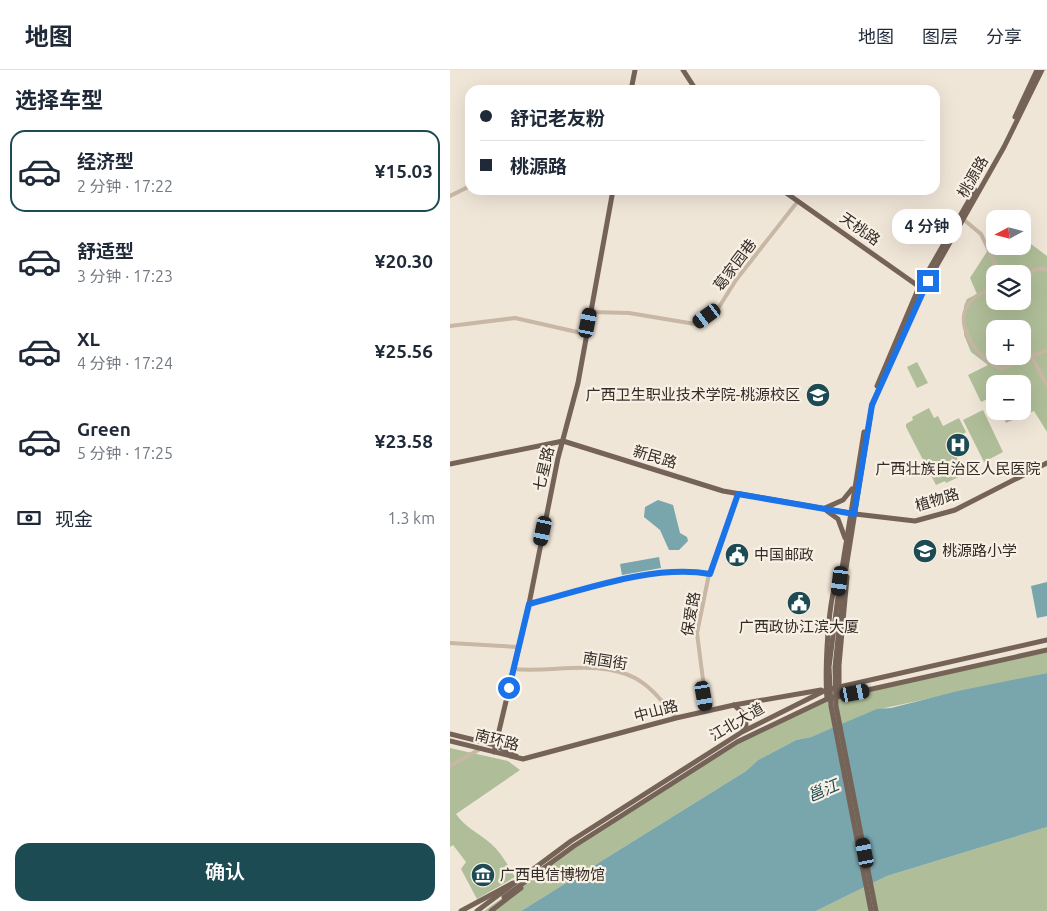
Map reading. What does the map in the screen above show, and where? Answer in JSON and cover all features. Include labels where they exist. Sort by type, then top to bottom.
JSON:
[{"type":"main road","points":[[632,85],[635,70]]},
{"type":"main road","points":[[683,70],[693,85]]},
{"type":"main road","name":"桃源路","points":[[842,581],[855,485],[869,404],[921,288],[1001,146],[1037,70]]},
{"type":"main road","name":"桃源路","points":[[844,568],[846,544],[872,405],[921,288],[1004,148],[1042,70]]},
{"type":"main road","name":"七星路","points":[[494,752],[529,604],[558,458],[586,334],[612,195]]},
{"type":"main road","name":"天桃路","points":[[789,195],[921,288]]},
{"type":"main road","name":"新民路","points":[[450,464],[563,441],[738,494],[852,514]]},
{"type":"main road","name":"植物路","points":[[852,514],[914,521],[937,516],[970,504],[1047,462]]},
{"type":"main road","points":[[822,509],[843,500],[855,485]]},
{"type":"main road","points":[[822,509],[838,519],[846,544]]},
{"type":"main road","points":[[839,696],[838,686],[846,596],[844,568]]},
{"type":"main road","points":[[827,699],[826,662],[834,587],[844,568]]},
{"type":"main road","points":[[842,581],[829,667],[831,706],[871,911]]},
{"type":"main road","points":[[842,581],[835,667],[836,706],[876,911]]},
{"type":"main road","name":"江北大道","points":[[526,879],[570,841],[742,732],[826,690],[1047,640]]},
{"type":"main road","name":"江北大道","points":[[478,911],[574,846],[737,742],[827,699],[1047,650]]},
{"type":"main road","name":"中山路","points":[[523,759],[676,718],[734,705],[826,690]]},
{"type":"main road","points":[[734,705],[744,715],[746,725],[742,732]]},
{"type":"main road","name":"南环路","points":[[450,734],[495,745],[523,759]]},
{"type":"main road","name":"南环路","points":[[450,741],[523,759]]},
{"type":"main road","points":[[461,911],[526,879]]},
{"type":"main road","points":[[491,911],[515,894],[526,879]]},
{"type":"main road","name":"江北大道","points":[[484,911],[506,893]]},
{"type":"street","points":[[450,196],[465,188]]},
{"type":"street","name":"葛家园巷","points":[[590,312],[629,313],[695,324],[719,307],[736,280],[798,201]]},
{"type":"street","points":[[963,218],[981,234],[996,265]]},
{"type":"street","points":[[1031,272],[1038,268],[1047,270]]},
{"type":"street","points":[[986,292],[976,296],[966,311],[966,333],[971,344],[983,358],[1001,369],[1047,350]]},
{"type":"street","points":[[450,326],[515,318],[586,334]]},
{"type":"street","points":[[1032,357],[1047,386]]},
{"type":"street","name":"保爱路","points":[[707,711],[696,643],[710,574],[738,494]]},
{"type":"street","points":[[529,604],[612,583],[674,571],[689,570],[710,574]]},
{"type":"street","points":[[450,643],[518,647]]},
{"type":"street","name":"南国街","points":[[513,669],[537,672],[576,667],[612,670],[634,678],[646,686],[676,718]]},
{"type":"street","points":[[450,766],[480,749]]},
{"type":"green space","points":[[1031,244],[1047,256],[1047,432],[1034,411],[1031,412],[1031,375],[986,375],[986,400],[981,402],[968,375],[988,365],[1031,365],[1031,320],[986,320],[986,363],[971,352],[964,335],[964,306],[967,299],[977,294],[970,278],[986,253],[986,255],[1031,255]]},
{"type":"green space","points":[[917,362],[928,383],[917,388],[907,367]]},
{"type":"green space","points":[[929,408],[934,418],[938,416],[943,426],[959,418],[966,432],[950,443],[965,474],[946,483],[945,481],[936,485],[906,427],[906,424],[913,420],[912,417]]},
{"type":"green space","points":[[983,410],[986,420],[988,420],[1003,452],[984,462],[963,420]]},
{"type":"green space","points":[[1047,650],[1047,673],[885,708],[811,737],[796,740],[758,760],[746,771],[521,911],[484,911],[574,846],[737,742],[827,699]]},
{"type":"green space","points":[[450,748],[508,761],[520,770],[456,814],[467,826],[497,850],[515,877],[477,899],[461,869],[466,862],[453,845],[450,847]]},
{"type":"green space","points":[[1047,827],[1047,911],[816,911],[887,876]]},
{"type":"water","points":[[658,500],[673,505],[680,533],[687,537],[688,541],[679,550],[669,550],[660,530],[644,517],[645,507]]},
{"type":"water","points":[[659,557],[661,568],[622,575],[620,564]]},
{"type":"water","points":[[1047,582],[1047,616],[1037,618],[1031,586]]},
{"type":"water","name":"邕江","points":[[1047,673],[1047,827],[887,876],[816,911],[521,911],[746,771],[758,760],[796,740],[811,737],[877,709],[891,708],[958,691]]},
{"type":"place","name":"广西卫生职业技术学院-桃源校区","points":[[818,395]]},
{"type":"place","name":"广西壮族自治区人民医院","points":[[958,445]]},
{"type":"place","name":"桃源路小学","points":[[925,551]]},
{"type":"place","name":"中国邮政","points":[[737,555]]},
{"type":"place","name":"广西政协江滨大厦","points":[[799,603]]},
{"type":"place","name":"广西电信博物馆","points":[[483,875]]},
{"type":"route","points":[[509,688],[529,604],[612,583],[674,571],[689,570],[710,574],[738,494],[854,514],[872,405],[928,281]]}]
